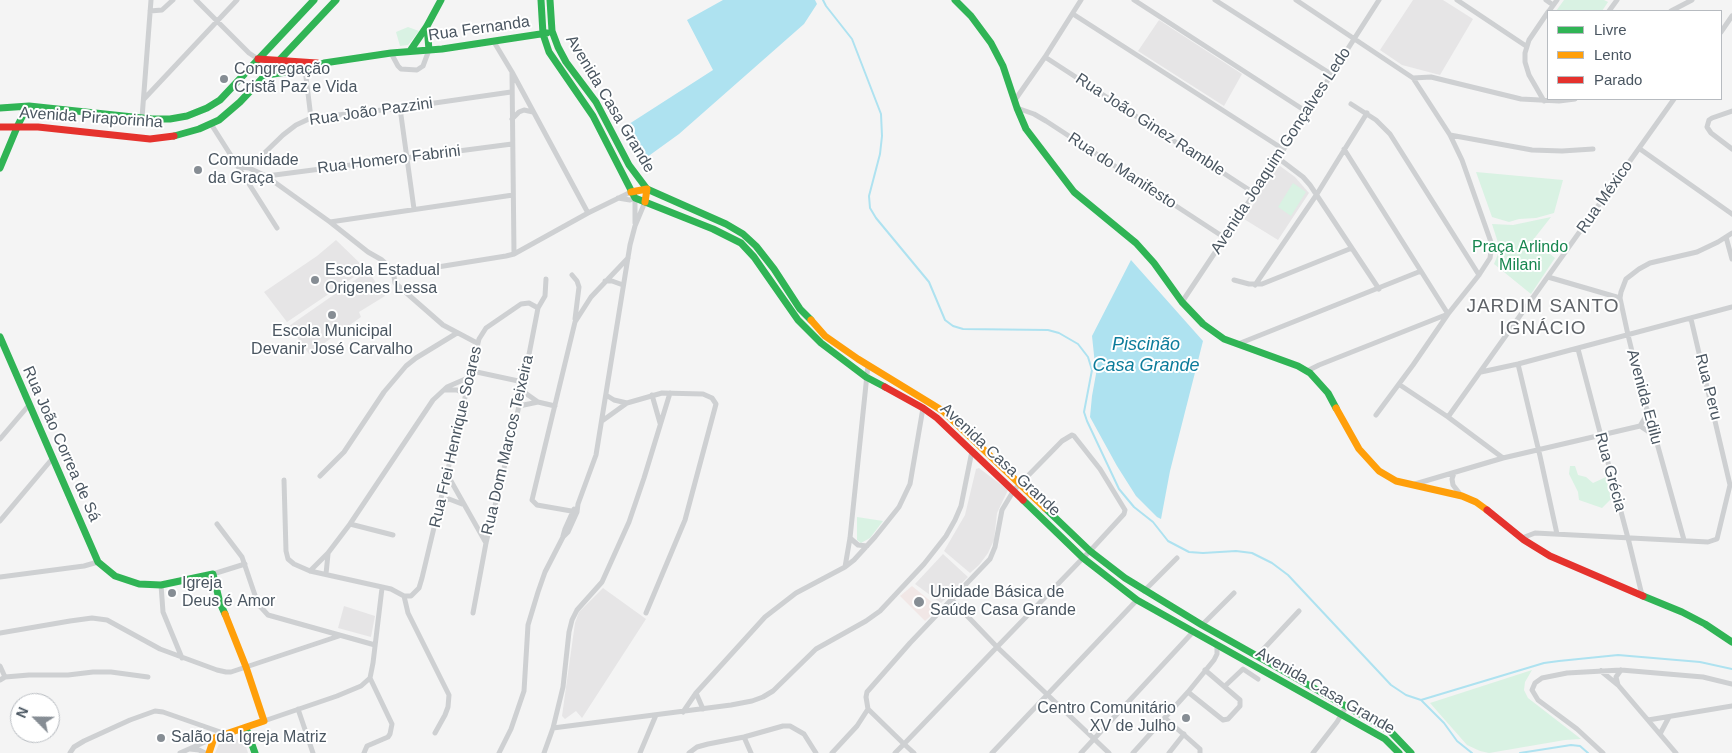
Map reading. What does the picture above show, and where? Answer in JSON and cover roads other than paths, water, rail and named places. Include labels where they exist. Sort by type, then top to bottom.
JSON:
[{"type":"main road","name":"Avenida Piraporinha","points":[[0,108],[28,106],[142,118],[178,118],[206,108],[220,100],[314,0]]},
{"type":"main road","name":"Avenida Piraporinha","points":[[0,127],[18,125],[150,139],[180,136],[211,124],[233,109],[336,0]]},
{"type":"main road","points":[[410,51],[427,26],[441,0]]},
{"type":"main road","name":"Avenida Casa Grande","points":[[541,0],[545,43],[555,62],[593,116],[633,195],[645,202],[713,229],[741,244],[754,257],[808,332],[820,343],[866,377],[923,408],[937,418],[1083,558],[1137,600],[1385,739],[1399,753]]},
{"type":"main road","name":"Avenida Casa Grande","points":[[550,0],[552,31],[558,47],[566,62],[596,102],[629,165],[647,189],[726,224],[743,234],[756,246],[774,269],[800,309],[834,343],[943,411],[1090,551],[1144,591],[1390,731],[1411,753]]},
{"type":"main road","points":[[955,0],[977,23],[992,43],[1003,66],[1026,129],[1074,192],[1136,243],[1154,263],[1182,302],[1203,324],[1237,344],[1307,371],[1328,392],[1359,449],[1385,476],[1396,481],[1462,496],[1484,507],[1522,538],[1550,556],[1592,576],[1642,595],[1697,620],[1732,642]]},
{"type":"main road","points":[[427,26],[429,50]]},
{"type":"main road","name":"Rua Fernanda","points":[[324,63],[391,53],[494,42],[552,31]]},
{"type":"main road","points":[[258,59],[324,63]]},
{"type":"main road","points":[[267,75],[305,69],[324,63]]},
{"type":"main road","points":[[0,168],[22,116],[27,112],[54,109]]},
{"type":"main road","points":[[633,195],[647,189]]},
{"type":"main road","points":[[645,202],[647,189]]},
{"type":"main road","name":"Rua João Correa de Sá","points":[[0,337],[98,562]]},
{"type":"main road","points":[[98,562],[115,576],[139,584],[161,585],[213,574],[220,603],[246,667],[264,721],[214,738],[209,753]]},
{"type":"main road","points":[[246,728],[255,753]]},
{"type":"street","points":[[142,118],[151,0]]},
{"type":"street","points":[[150,11],[157,12],[162,10],[173,0]]},
{"type":"street","points":[[196,0],[249,53],[258,59]]},
{"type":"street","points":[[144,99],[237,0]]},
{"type":"street","points":[[1016,104],[1081,0]]},
{"type":"street","points":[[1134,0],[1307,112]]},
{"type":"street","points":[[1215,0],[1331,74]]},
{"type":"street","points":[[1296,0],[1412,78],[1450,136],[1466,170],[1492,245],[1490,258],[1479,275],[1448,314],[1400,385],[1376,415]]},
{"type":"street","points":[[1457,0],[1526,46]]},
{"type":"street","points":[[1546,0],[1555,2]]},
{"type":"street","points":[[1673,10],[1692,0]]},
{"type":"street","name":"Avenida Joaquim Gonçalves Ledo","points":[[1182,302],[1278,158],[1377,1]]},
{"type":"street","points":[[1073,14],[1283,149]]},
{"type":"street","points":[[1544,101],[1529,75],[1525,62],[1526,46],[1547,14]]},
{"type":"street","points":[[1722,31],[1732,16]]},
{"type":"street","points":[[1544,18],[1547,22]]},
{"type":"street","points":[[494,42],[588,213]]},
{"type":"street","points":[[391,53],[401,69],[417,70],[423,66],[429,50]]},
{"type":"street","name":"Rua João Ginez Ramble","points":[[1046,57],[1254,193]]},
{"type":"street","points":[[305,69],[311,118]]},
{"type":"street","points":[[512,72],[514,254]]},
{"type":"street","points":[[1412,78],[1431,77],[1511,97],[1544,101],[1560,100]]},
{"type":"street","name":"Rua João Pazzini","points":[[249,168],[283,135],[296,125],[311,118],[400,108],[511,92]]},
{"type":"street","name":"Rua México","points":[[1448,418],[1673,101]]},
{"type":"street","name":"Rua do Manifesto","points":[[1016,104],[1046,121],[1225,238]]},
{"type":"street","points":[[1351,104],[1367,113],[1390,134],[1479,275]]},
{"type":"street","points":[[400,108],[414,208]]},
{"type":"street","points":[[512,119],[524,110],[533,112]]},
{"type":"street","points":[[1732,111],[1712,118],[1707,126],[1711,133],[1732,149]]},
{"type":"street","points":[[1255,285],[1317,194],[1367,113]]},
{"type":"street","points":[[211,124],[277,228]]},
{"type":"street","points":[[1450,136],[1532,150],[1593,149]]},
{"type":"street","name":"Rua Homero Fabrini","points":[[266,176],[512,144]]},
{"type":"street","points":[[1344,149],[1448,314]]},
{"type":"street","points":[[1640,149],[1732,214]]},
{"type":"street","points":[[1278,158],[1303,177],[1317,194],[1379,289]]},
{"type":"street","points":[[239,167],[249,168],[266,176],[368,252],[389,265],[394,274],[395,283],[443,325],[478,343]]},
{"type":"street","points":[[330,222],[414,208],[513,195]]},
{"type":"street","points":[[394,274],[514,254],[618,198],[630,200],[633,195]]},
{"type":"street","points":[[633,195],[635,226]]},
{"type":"street","points":[[499,753],[511,729],[524,691],[528,625],[538,592],[563,537],[568,532],[593,467],[628,257],[635,226],[645,202]]},
{"type":"street","points":[[1548,278],[1620,298],[1626,279],[1639,268],[1650,263],[1697,252],[1732,233]]},
{"type":"street","points":[[1726,237],[1732,259]]},
{"type":"street","points":[[1234,280],[1255,285],[1352,248]]},
{"type":"street","points":[[575,322],[591,297],[628,257]]},
{"type":"street","points":[[1237,344],[1421,271]]},
{"type":"street","points":[[572,275],[579,287],[575,322],[532,500],[536,505],[575,511]]},
{"type":"street","name":"Rua Dom Marcos Teixeira","points":[[473,613],[486,543],[519,406],[538,308],[545,296],[546,279]]},
{"type":"street","points":[[605,282],[612,280],[623,285]]},
{"type":"street","name":"Avenida Edilu","points":[[1620,298],[1644,400],[1684,540]]},
{"type":"street","name":"Rua Frei Henrique Soares","points":[[404,596],[411,596],[419,588],[481,334],[486,328],[521,304],[529,303],[538,308]]},
{"type":"street","points":[[1481,372],[1578,349],[1732,307]]},
{"type":"street","points":[[1307,371],[1448,314]]},
{"type":"street","name":"Rua Peru","points":[[1684,540],[1708,542],[1716,539],[1730,485],[1692,319]]},
{"type":"street","points":[[320,476],[344,452],[376,403],[406,366],[457,333]]},
{"type":"street","name":"Rua Grécia","points":[[1578,349],[1642,595]]},
{"type":"street","points":[[1518,364],[1557,534]]},
{"type":"street","points":[[845,567],[850,538],[868,365]]},
{"type":"street","points":[[472,371],[523,382]]},
{"type":"street","points":[[310,571],[328,553],[350,524],[433,400],[447,386],[470,377]]},
{"type":"street","points":[[1400,385],[1503,458]]},
{"type":"street","points":[[445,390],[457,390],[465,394]]},
{"type":"street","points":[[521,390],[538,402],[555,406]]},
{"type":"street","points":[[602,421],[627,403],[652,395],[670,393],[703,394],[715,401],[716,409],[685,520],[646,613]]},
{"type":"street","points":[[544,753],[553,728],[563,687],[572,620],[577,610],[602,582],[628,522],[644,478],[670,393]]},
{"type":"street","points":[[606,395],[614,400],[627,403]]},
{"type":"street","points":[[652,395],[660,424]]},
{"type":"street","points":[[519,406],[538,402]]},
{"type":"street","points":[[0,439],[29,405]]},
{"type":"street","points":[[683,712],[696,693],[764,617],[796,593],[845,567],[867,546],[899,507],[910,484],[923,408]]},
{"type":"street","points":[[1412,485],[1503,458],[1640,426],[1648,410]]},
{"type":"street","points":[[1640,426],[1655,436]]},
{"type":"street","points":[[895,753],[904,744],[997,647],[1090,551],[1124,514],[1125,510],[1112,488],[1086,450],[1072,435],[1062,441],[1014,490],[1002,510],[993,553],[984,566],[951,599],[870,688],[866,697],[868,709],[904,744],[914,753]]},
{"type":"street","points":[[553,728],[683,712],[752,701],[763,697],[784,681],[816,649],[880,611],[924,564],[951,528],[961,506],[972,451]]},
{"type":"street","points":[[0,521],[52,459]]},
{"type":"street","points":[[1454,472],[1453,485],[1455,490],[1462,496]]},
{"type":"street","points":[[447,474],[486,543]]},
{"type":"street","points":[[284,480],[286,551],[288,559],[299,567],[310,571],[391,589],[404,596],[408,613],[449,695],[448,707],[435,733]]},
{"type":"street","points":[[440,503],[450,499],[463,504]]},
{"type":"street","points":[[217,524],[242,557],[258,604],[268,615],[339,636],[375,644]]},
{"type":"street","points":[[350,524],[393,535]]},
{"type":"street","points":[[1522,538],[1535,533],[1684,540]]},
{"type":"street","points":[[850,538],[858,545],[867,546]]},
{"type":"street","points":[[326,574],[328,553]]},
{"type":"street","points":[[1144,591],[1177,558]]},
{"type":"street","points":[[0,577],[84,566],[98,562]]},
{"type":"street","points":[[213,574],[245,564]]},
{"type":"street","points":[[161,585],[163,612],[182,658]]},
{"type":"street","points":[[364,753],[367,746],[388,737],[392,724],[370,678],[382,588]]},
{"type":"street","points":[[1202,625],[1234,593]]},
{"type":"street","points":[[951,599],[997,647],[1109,753]]},
{"type":"street","points":[[992,753],[1137,600]]},
{"type":"street","points":[[1257,656],[1300,611]]},
{"type":"street","points":[[0,633],[92,618],[107,620],[160,649],[226,672],[339,636]]},
{"type":"street","points":[[1081,753],[1193,632]]},
{"type":"street","points":[[1133,753],[1188,692],[1216,657],[1217,645]]},
{"type":"street","points":[[0,666],[2,678],[101,672],[148,677]]},
{"type":"street","points":[[1188,692],[1220,719],[1226,720],[1241,704],[1240,700],[1205,670]]},
{"type":"street","points":[[1224,686],[1242,670],[1258,679]]},
{"type":"street","points":[[1618,686],[1616,677],[1621,670]]},
{"type":"street","points":[[1603,753],[1577,729],[1538,700],[1532,690],[1535,682],[1542,678],[1567,673],[1621,670],[1703,677],[1732,684]]},
{"type":"street","points":[[1601,671],[1618,686],[1676,753]]},
{"type":"street","points":[[264,721],[361,686],[370,678]]},
{"type":"street","points":[[696,693],[703,709]]},
{"type":"street","points":[[1648,720],[1732,706]]},
{"type":"street","points":[[1313,753],[1346,707]]},
{"type":"street","points":[[832,753],[857,726],[868,709]]},
{"type":"street","points":[[298,710],[314,753]]},
{"type":"street","points":[[70,753],[74,747],[116,726],[155,712],[163,712],[226,734]]},
{"type":"street","points":[[640,753],[656,715]]},
{"type":"street","points":[[1660,734],[1669,717]]},
{"type":"street","points":[[1165,718],[1200,751]]},
{"type":"street","points":[[689,753],[703,745],[744,737],[783,726],[790,726],[804,734],[816,753]]},
{"type":"street","points":[[1169,753],[1184,734]]},
{"type":"street","points":[[744,737],[752,753]]},
{"type":"street","points":[[180,753],[214,738]]},
{"type":"street","points":[[189,749],[205,753]]},
{"type":"water","points":[[723,0],[815,0],[817,4],[804,24],[679,134],[643,160],[629,133],[629,124],[713,70],[687,20]]},
{"type":"water","name":"Piscinão Casa Grande","points":[[1131,260],[1203,341],[1170,471],[1161,519],[1136,496],[1090,417],[1096,374],[1092,336]]},
{"type":"waterway","points":[[823,0],[852,39],[881,114],[882,136],[880,154],[869,196],[870,208],[876,218],[929,282],[945,320],[953,326],[963,329],[1048,330],[1059,333],[1078,344],[1088,357],[1092,370],[1084,412],[1087,421],[1119,489],[1134,507],[1153,522],[1168,541],[1189,552],[1236,551],[1252,553],[1272,563],[1288,575],[1391,685],[1406,695],[1421,700],[1444,723],[1457,741],[1472,753]]},
{"type":"waterway","points":[[1421,700],[1544,663],[1618,655],[1700,662],[1732,669]]},
{"type":"waterway","points":[[1520,753],[1571,745],[1580,746],[1588,753]]},
{"type":"place","name":"Congregação Cristã Paz e Vida","points":[[224,79]]},
{"type":"place","name":"Comunidade da Graça","points":[[198,170]]},
{"type":"place","name":"Escola Estadual Origenes Lessa","points":[[315,280]]},
{"type":"place","name":"Escola Municipal Devanir José Carvalho","points":[[332,315]]},
{"type":"place","name":"Igreja Deus é Amor","points":[[172,593]]},
{"type":"place","name":"Unidade Básica de Saúde Casa Grande","points":[[919,602]]},
{"type":"place","name":"Centro Comunitário XV de Julho","points":[[1186,718]]},
{"type":"place","name":"Salão da Igreja Matriz","points":[[161,738]]},
{"type":"district","name":"JARDIM SANTO IGNÁCIO","points":[[1543,318]]},
{"type":"park label","name":"Praça Arlindo Milani","points":[[1520,257]]}]
